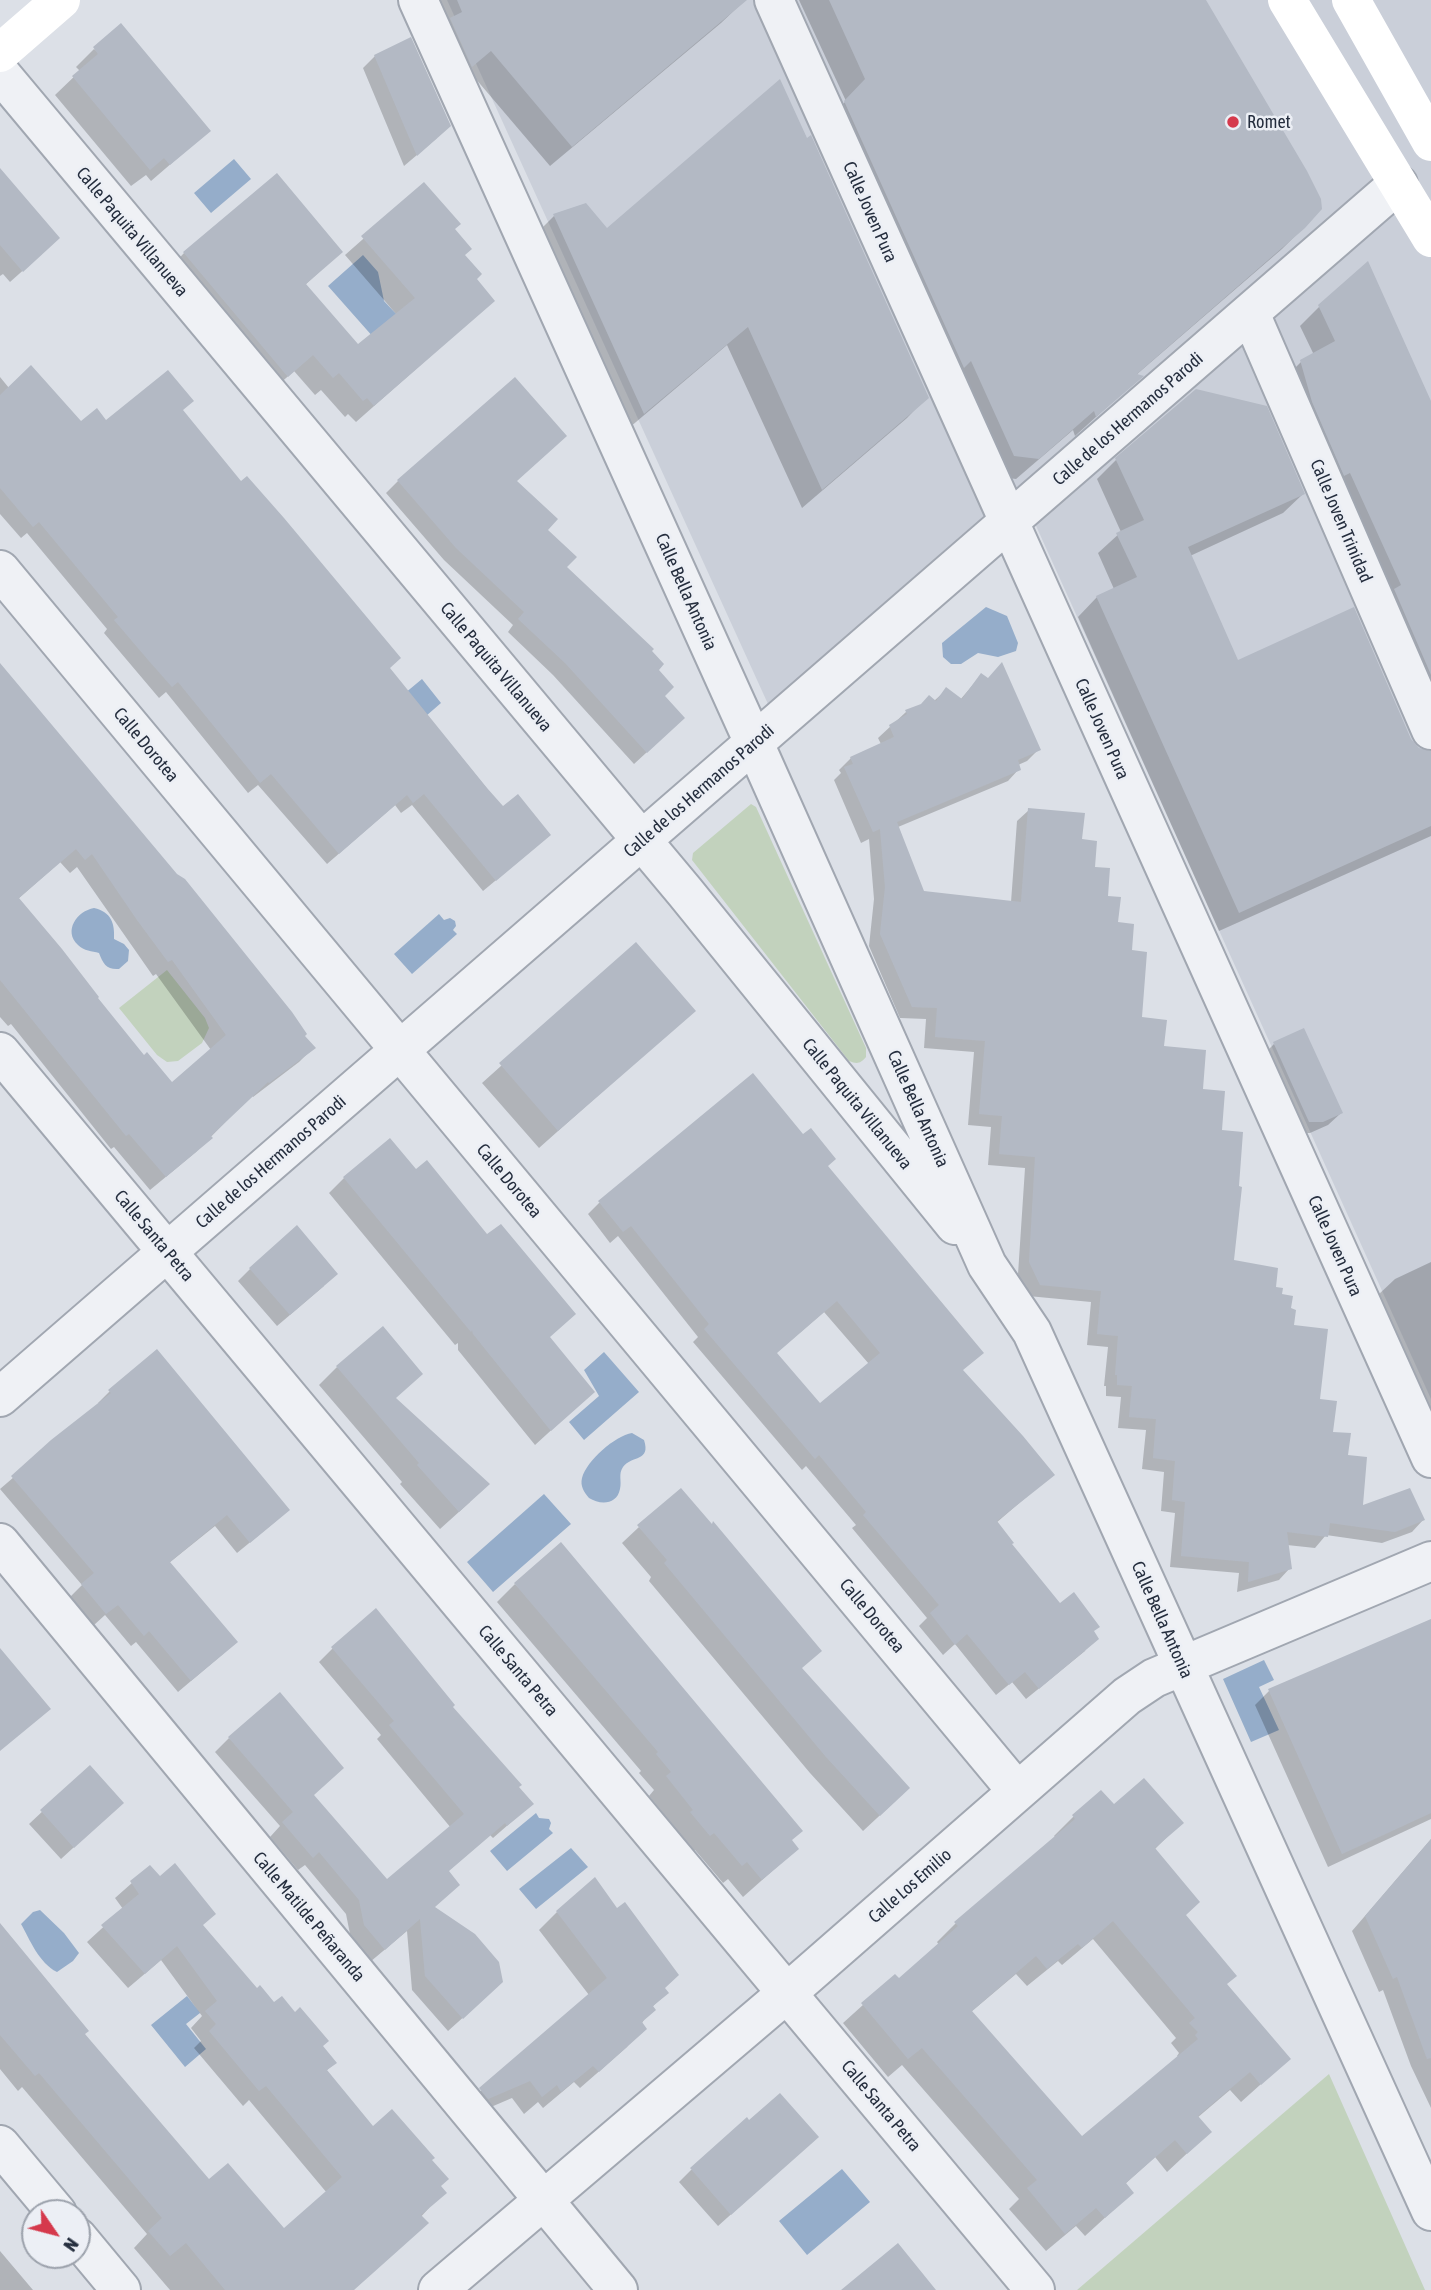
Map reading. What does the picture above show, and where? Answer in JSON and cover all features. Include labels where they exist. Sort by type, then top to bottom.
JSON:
[{"type":"main road","points":[[0,52],[61,0]]},
{"type":"main road","points":[[1287,0],[1431,239]]},
{"type":"main road","points":[[1351,0],[1431,142]]},
{"type":"street","name":"Calle Bella Antonia","points":[[418,0],[987,1265],[1032,1332],[1431,2211]]},
{"type":"street","name":"Calle Joven Pura","points":[[774,0],[1431,1458]]},
{"type":"street","name":"Calle Paquita Villanueva","points":[[0,73],[642,841],[987,1265]]},
{"type":"street","name":"Calle de los Hermanos Parodi","points":[[0,1397],[1398,184]]},
{"type":"street","name":"Calle Joven Trinidad","points":[[1250,313],[1431,730]]},
{"type":"street","name":"Calle Dorotea","points":[[0,570],[1017,1791]]},
{"type":"street","name":"Calle Santa Petra","points":[[0,1052],[1035,2290]]},
{"type":"street","name":"Calle Matilde Peñaranda","points":[[0,1543],[618,2290]]},
{"type":"street","name":"Calle Los Emilio","points":[[438,2290],[786,1993],[1127,1696],[1154,1678],[1431,1561]]},
{"type":"street","points":[[0,2145],[45,2199]]},
{"type":"street","points":[[91,2254],[121,2290]]},
{"type":"shaded area","points":[[447,0],[1431,0],[1431,1399],[1018,486],[768,704]]},
{"type":"green space","points":[[751,804],[756,807],[866,1048],[866,1057],[860,1062],[849,1061],[692,860],[693,853]]},
{"type":"green space","points":[[167,970],[205,1018],[209,1028],[202,1043],[178,1061],[167,1062],[157,1055],[119,1008]]},
{"type":"green space","points":[[1329,2074],[1425,2290],[1077,2290]]},
{"type":"water","points":[[234,159],[251,179],[211,213],[194,193]]},
{"type":"water","points":[[363,255],[378,272],[384,301],[398,316],[374,338],[328,286]]},
{"type":"water","points":[[986,607],[1007,616],[1018,643],[1016,651],[998,657],[978,653],[961,664],[951,664],[943,657],[942,643]]},
{"type":"water","points":[[422,679],[441,703],[396,742],[375,718]]},
{"type":"water","points":[[94,908],[108,915],[113,923],[114,939],[129,950],[128,961],[119,969],[108,967],[99,953],[83,948],[74,940],[74,922],[82,913]]},
{"type":"water","points":[[439,914],[444,920],[450,918],[455,921],[453,930],[457,934],[412,974],[394,954]]},
{"type":"water","points":[[604,1352],[639,1392],[584,1440],[569,1422],[599,1396],[584,1370]]},
{"type":"water","points":[[632,1433],[644,1440],[645,1452],[623,1467],[618,1494],[608,1502],[589,1498],[583,1489],[585,1471],[610,1444]]},
{"type":"water","points":[[544,1494],[571,1524],[493,1592],[467,1562]]},
{"type":"water","points":[[1264,1660],[1274,1680],[1259,1687],[1279,1730],[1251,1742],[1223,1679]]},
{"type":"water","points":[[536,1813],[539,1818],[549,1819],[549,1829],[553,1833],[507,1871],[490,1851]]},
{"type":"water","points":[[571,1848],[588,1867],[536,1909],[519,1889]]},
{"type":"water","points":[[40,1910],[64,1933],[79,1953],[73,1961],[57,1972],[40,1957],[21,1924],[33,1912]]},
{"type":"water","points":[[187,1996],[200,2013],[186,2024],[206,2049],[185,2067],[151,2025]]},
{"type":"water","points":[[842,2169],[870,2202],[807,2255],[779,2221]]},
{"type":"building","points":[[457,0],[747,0],[572,147],[491,51],[472,67],[450,18],[462,12]]},
{"type":"building","points":[[829,0],[1206,0],[1307,171],[1321,199],[1322,209],[1305,228],[1137,374],[1144,376],[1096,417],[1094,411],[1039,459],[1014,456],[971,361],[964,368],[844,101],[865,79]]},
{"type":"building","points":[[121,23],[211,131],[170,165],[164,158],[150,170],[72,76],[98,54],[93,47]]},
{"type":"building","points":[[411,37],[451,126],[417,156],[374,55]]},
{"type":"building","points":[[780,79],[807,138],[811,135],[929,398],[822,490],[748,327],[644,414],[553,214],[586,203],[607,228]]},
{"type":"building","points":[[0,168],[60,238],[23,272],[0,245]]},
{"type":"building","points":[[277,173],[343,252],[306,284],[358,344],[415,298],[361,236],[424,182],[461,224],[455,229],[472,249],[465,255],[482,274],[477,279],[495,301],[374,406],[367,398],[363,401],[339,373],[333,378],[313,355],[288,377],[183,252]]},
{"type":"building","points":[[1368,261],[1431,401],[1431,675],[1394,589],[1401,585],[1350,473],[1344,476],[1312,402],[1300,360],[1335,341],[1318,305]]},
{"type":"building","points":[[31,365],[81,421],[97,408],[106,420],[168,370],[194,401],[183,410],[241,481],[247,476],[284,518],[401,658],[390,668],[487,788],[503,806],[518,794],[551,835],[496,881],[424,794],[413,803],[407,795],[339,854],[271,774],[260,783],[178,682],[172,687],[114,620],[118,617],[39,522],[33,527],[0,488],[0,395]]},
{"type":"building","points":[[515,377],[567,436],[517,481],[558,519],[548,530],[577,557],[567,567],[654,649],[652,651],[664,664],[659,670],[674,687],[665,696],[685,718],[647,753],[565,663],[518,619],[524,612],[456,548],[397,480]]},
{"type":"building","points":[[1196,389],[1267,406],[1305,494],[1188,547],[1238,660],[1354,607],[1411,739],[1419,748],[1431,751],[1431,826],[1239,913],[1096,596],[1137,577],[1116,533],[1144,520],[1115,458]]},
{"type":"building","points":[[1002,662],[1041,750],[1018,760],[1021,770],[897,822],[924,891],[1021,902],[1028,808],[1085,813],[1082,839],[1097,841],[1095,867],[1110,868],[1108,896],[1121,897],[1118,922],[1134,924],[1132,950],[1147,952],[1142,1017],[1167,1020],[1164,1046],[1206,1050],[1203,1089],[1225,1091],[1222,1130],[1243,1132],[1239,1186],[1242,1187],[1234,1260],[1278,1268],[1276,1287],[1283,1288],[1282,1294],[1293,1296],[1291,1308],[1296,1310],[1294,1325],[1328,1329],[1320,1399],[1337,1401],[1333,1432],[1351,1433],[1348,1455],[1367,1457],[1363,1505],[1410,1488],[1425,1520],[1395,1532],[1330,1523],[1328,1537],[1287,1532],[1292,1569],[1248,1582],[1249,1562],[1181,1556],[1185,1502],[1172,1500],[1175,1461],[1153,1458],[1156,1419],[1129,1417],[1132,1386],[1117,1385],[1115,1375],[1118,1336],[1097,1334],[1101,1291],[1040,1285],[1029,1262],[1035,1157],[999,1154],[1002,1116],[979,1114],[985,1041],[935,1037],[937,1008],[912,1007],[880,934],[885,887],[880,829],[873,832],[844,767],[853,764],[850,757],[894,737],[889,725],[907,714],[905,710],[921,704],[929,695],[936,701],[946,687],[962,699],[981,673],[988,678]]},
{"type":"building","points":[[0,663],[177,874],[185,879],[292,1012],[307,1034],[305,1036],[316,1048],[268,1082],[211,1136],[213,1138],[166,1177],[129,1134],[126,1136],[0,980]],"holes":[[[76,849],[85,860],[92,854],[168,962],[172,960],[226,1035],[172,1082],[147,1052],[144,1055],[19,898]]]},
{"type":"building","points":[[636,942],[696,1011],[558,1131],[499,1063]]},
{"type":"building","points":[[1304,1028],[1343,1113],[1323,1122],[1309,1122],[1273,1042]]},
{"type":"building","points":[[753,1073],[803,1134],[811,1128],[836,1159],[828,1166],[984,1353],[963,1370],[1055,1475],[997,1521],[1014,1543],[1012,1544],[1060,1603],[1074,1592],[1100,1627],[1094,1631],[1099,1639],[1039,1689],[1025,1672],[1009,1685],[967,1634],[955,1645],[930,1613],[939,1605],[863,1515],[866,1512],[819,1455],[815,1459],[704,1329],[709,1324],[631,1226],[623,1232],[598,1201]],"holes":[[[837,1301],[880,1353],[820,1403],[777,1353]]]},
{"type":"building","points":[[390,1138],[416,1169],[427,1160],[487,1234],[501,1224],[576,1314],[550,1337],[595,1392],[551,1431],[472,1330],[471,1332],[343,1177]]},
{"type":"building","points":[[297,1225],[338,1274],[290,1315],[249,1268]]},
{"type":"building","points":[[383,1326],[423,1374],[396,1398],[490,1484],[459,1512],[336,1366]]},
{"type":"building","points":[[157,1349],[290,1510],[250,1543],[227,1515],[170,1562],[238,1642],[191,1681],[149,1631],[144,1636],[118,1605],[106,1614],[81,1584],[94,1573],[11,1476],[51,1440],[111,1393],[108,1390]]},
{"type":"building","points":[[681,1488],[712,1524],[713,1521],[822,1651],[802,1668],[910,1788],[880,1816],[826,1757],[664,1563],[667,1560],[637,1525]]},
{"type":"building","points":[[561,1542],[803,1831],[792,1840],[799,1849],[762,1880],[747,1862],[742,1866],[714,1833],[710,1836],[666,1776],[671,1772],[656,1754],[658,1752],[514,1583]]},
{"type":"building","points":[[376,1608],[455,1705],[453,1707],[522,1785],[519,1787],[534,1804],[507,1826],[505,1823],[449,1871],[460,1885],[435,1907],[475,1934],[499,1962],[503,1982],[463,2019],[425,1976],[420,1919],[385,1950],[364,1925],[359,1900],[319,1852],[313,1858],[282,1822],[293,1812],[228,1737],[280,1692],[344,1768],[314,1795],[387,1879],[464,1814],[389,1725],[394,1721],[331,1647]]},
{"type":"building","points":[[1431,1619],[1431,1813],[1342,1854],[1268,1689]]},
{"type":"building","points":[[0,1648],[51,1709],[0,1751]]},
{"type":"building","points":[[90,1765],[124,1803],[74,1848],[40,1810]]},
{"type":"building","points":[[1144,1778],[1184,1823],[1155,1848],[1200,1902],[1186,1915],[1237,1976],[1227,1984],[1291,2059],[1261,2085],[1250,2072],[1198,2116],[1212,2132],[1187,2154],[1175,2140],[1126,2183],[1134,2193],[1105,2218],[1096,2208],[1065,2234],[1027,2188],[1037,2180],[922,2048],[908,2059],[861,2003],[895,1974],[899,1978],[958,1926],[954,1922],[1075,1819],[1072,1815],[1101,1790],[1114,1804]],"holes":[[[1113,1921],[1195,2018],[1189,2023],[1198,2032],[1195,2035],[1198,2039],[1082,2136],[972,2011],[1036,1956],[1047,1969],[1078,1944],[1082,1948]]]},
{"type":"building","points":[[1431,1839],[1431,2058],[1427,2059],[1397,1977],[1393,1979],[1365,1916]]},
{"type":"building","points":[[175,1863],[216,1914],[203,1925],[257,1988],[260,1985],[274,2002],[282,1996],[295,2012],[300,2007],[329,2041],[323,2046],[337,2063],[327,2070],[373,2126],[392,2109],[435,2158],[432,2160],[449,2179],[441,2186],[447,2193],[421,2215],[429,2223],[354,2290],[225,2290],[186,2243],[170,2256],[148,2231],[162,2218],[39,2073],[35,2076],[0,2035],[0,1923],[89,2031],[85,2034],[209,2179],[228,2163],[284,2228],[342,2177],[266,2086],[259,2091],[209,2031],[216,2024],[205,2011],[217,2001],[177,1946],[145,1974],[101,1925],[139,1894],[130,1881],[150,1865],[160,1876]]},
{"type":"building","points":[[595,1877],[617,1908],[625,1902],[679,1975],[665,1988],[669,1993],[653,2006],[656,2010],[642,2022],[647,2029],[599,2072],[593,2066],[561,2092],[557,2085],[542,2097],[530,2081],[488,2099],[479,2088],[607,1978],[556,1911]]},
{"type":"building","points":[[780,2093],[819,2137],[731,2215],[690,2168],[747,2117],[749,2120]]},
{"type":"building","points":[[898,2243],[936,2290],[841,2290]]},
{"type":"place","name":"Romet","points":[[1233,122]]}]
